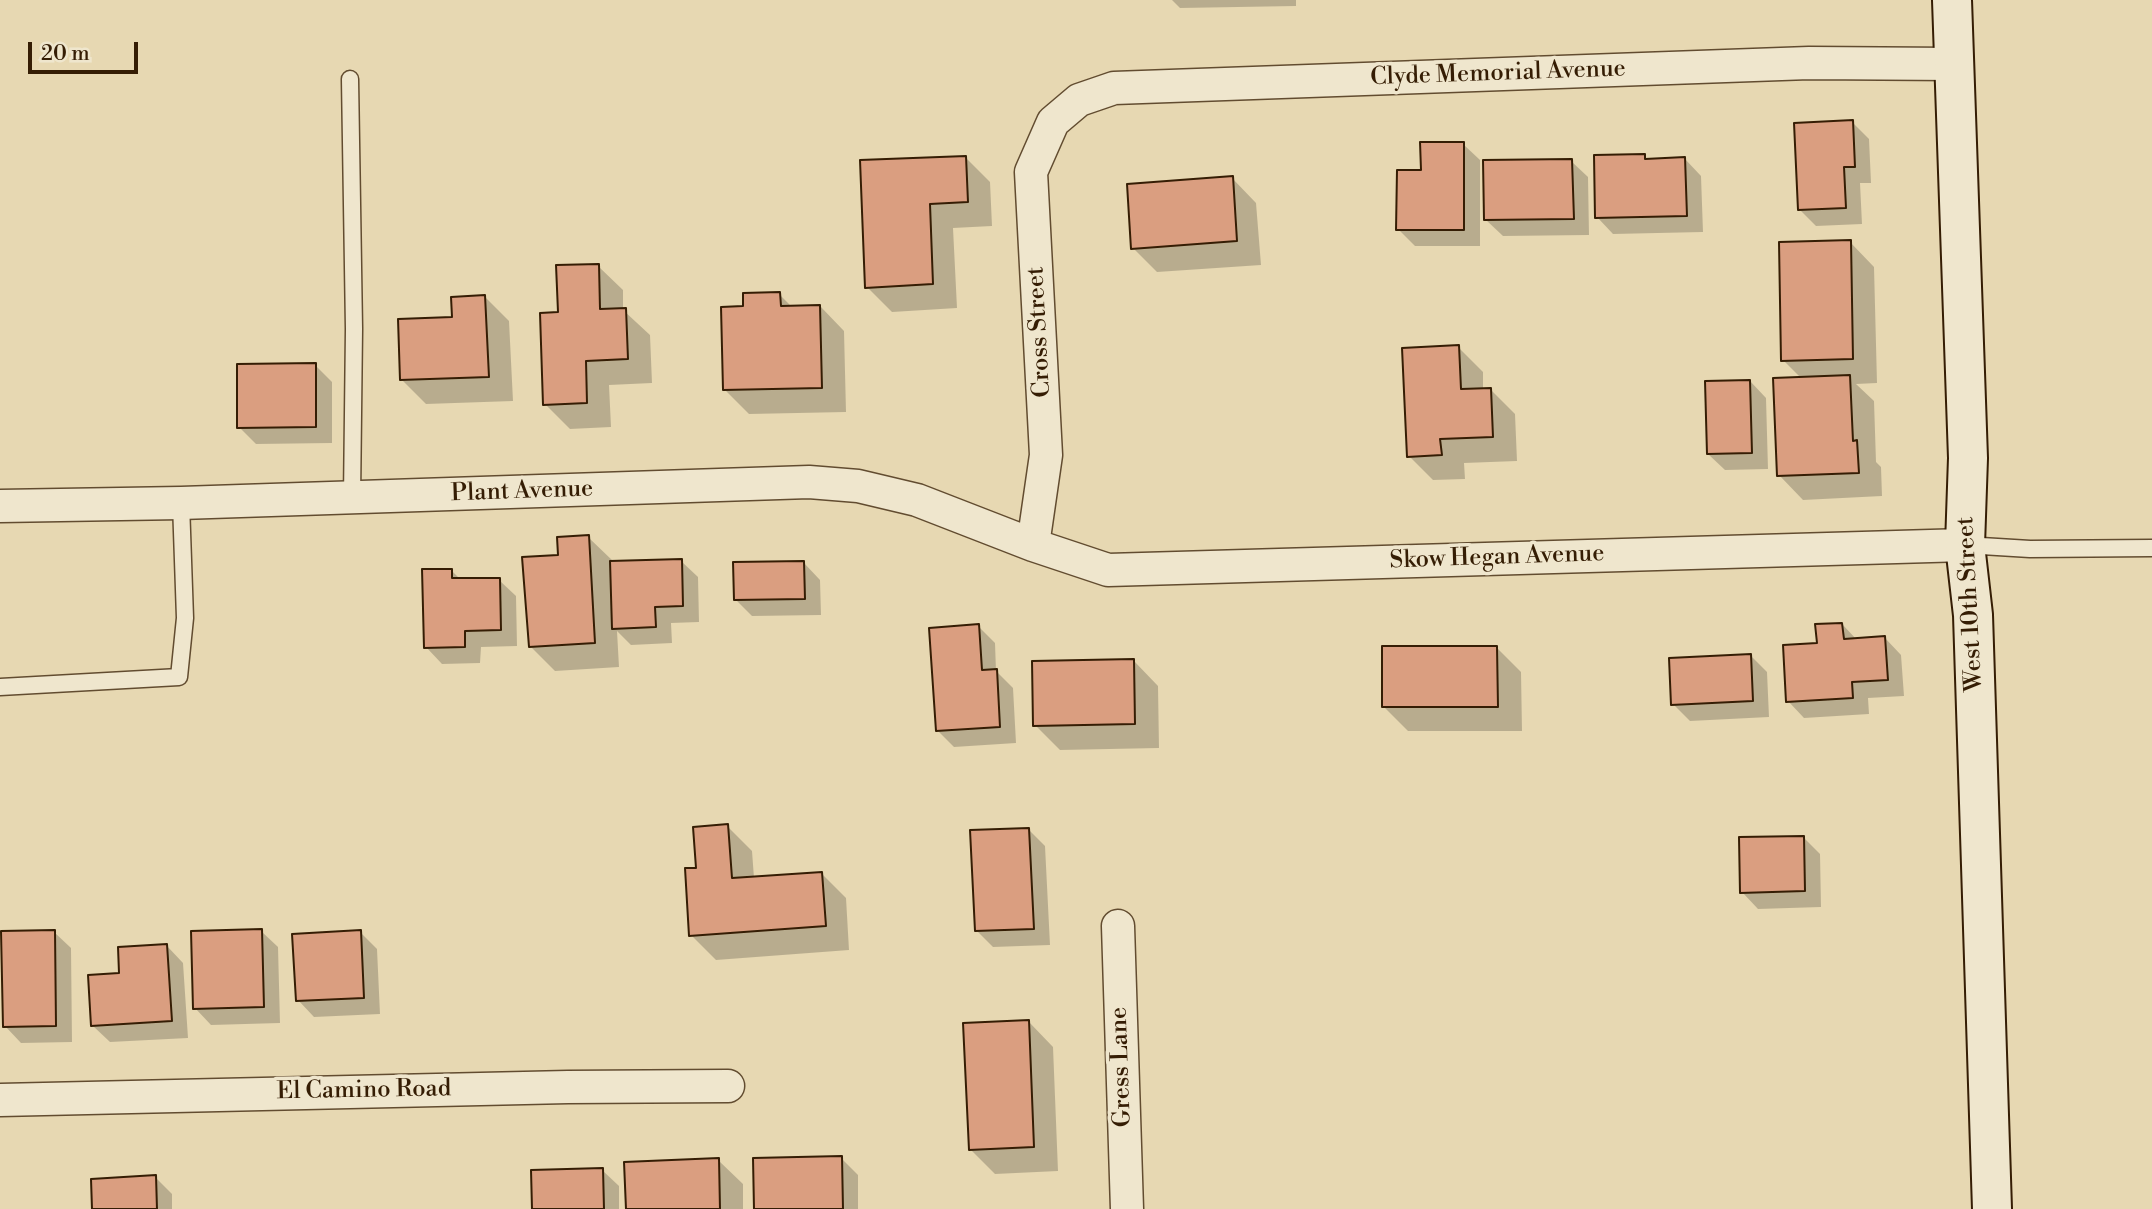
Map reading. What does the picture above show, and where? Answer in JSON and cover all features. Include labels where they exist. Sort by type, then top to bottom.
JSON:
[{"type":"street","name":"West 10th Street","points":[[1952,0],[1968,458],[1965,545],[1973,615],[1992,1209]]},
{"type":"street","name":"Clyde Memorial Avenue","points":[[1053,122],[1079,100],[1114,88],[1809,63],[1954,64]]},
{"type":"street","name":"Cross Street","points":[[1033,545],[1046,454],[1031,172],[1053,122]]},
{"type":"street","name":"Plant Avenue","points":[[0,506],[352,498],[809,482],[858,486],[917,500],[1033,545]]},
{"type":"street","name":"Skow Hegan Avenue","points":[[1033,545],[1108,570],[1965,545]]},
{"type":"street","name":"Gress Lane","points":[[1118,926],[1127,1209]]},
{"type":"street","name":"El Camino Road","points":[[0,1100],[728,1086]]},
{"type":"lane","points":[[350,79],[354,329],[352,498]]},
{"type":"lane","points":[[0,687],[179,677],[185,618],[181,503]]},
{"type":"lane","points":[[1965,545],[2030,549],[2152,548]]},
{"type":"building","points":[[1853,120],[1855,167],[1844,167],[1846,208],[1798,210],[1794,123]]},
{"type":"building","points":[[1420,142],[1464,142],[1464,230],[1396,230],[1397,170],[1421,170]]},
{"type":"building","points":[[1645,154],[1645,159],[1685,157],[1687,216],[1595,218],[1594,155]]},
{"type":"building","points":[[966,156],[968,202],[930,204],[933,284],[865,288],[860,160]]},
{"type":"building","points":[[1572,159],[1574,219],[1484,220],[1483,160]]},
{"type":"building","points":[[1233,176],[1237,241],[1131,249],[1127,184]]},
{"type":"building","points":[[1851,240],[1853,359],[1781,361],[1779,242]]},
{"type":"building","points":[[599,264],[600,309],[626,308],[628,359],[586,361],[587,403],[543,405],[540,313],[558,312],[556,265]]},
{"type":"building","points":[[780,292],[781,306],[820,305],[822,388],[723,390],[721,307],[743,306],[743,293]]},
{"type":"building","points":[[485,295],[489,377],[400,380],[398,319],[452,317],[451,297]]},
{"type":"building","points":[[1459,345],[1461,389],[1491,388],[1493,437],[1440,439],[1442,455],[1407,457],[1402,348]]},
{"type":"building","points":[[316,363],[316,427],[237,428],[237,364]]},
{"type":"building","points":[[1850,375],[1853,441],[1857,440],[1859,473],[1777,476],[1773,378]]},
{"type":"building","points":[[1750,380],[1752,453],[1707,454],[1705,381]]},
{"type":"building","points":[[589,535],[595,643],[529,647],[522,557],[558,555],[557,537]]},
{"type":"building","points":[[682,559],[683,606],[655,607],[656,627],[612,629],[610,561]]},
{"type":"building","points":[[804,561],[805,599],[734,600],[733,562]]},
{"type":"building","points":[[422,569],[452,569],[452,578],[500,578],[501,630],[465,631],[465,647],[424,648]]},
{"type":"building","points":[[1842,623],[1844,639],[1885,636],[1888,680],[1852,682],[1853,698],[1786,702],[1783,645],[1817,643],[1815,624]]},
{"type":"building","points":[[979,624],[982,670],[997,669],[1000,727],[936,731],[929,628]]},
{"type":"building","points":[[1382,646],[1497,646],[1498,707],[1382,707]]},
{"type":"building","points":[[1751,654],[1753,701],[1671,705],[1669,658]]},
{"type":"building","points":[[1134,659],[1135,724],[1033,726],[1032,661]]},
{"type":"building","points":[[728,824],[732,878],[822,872],[826,926],[689,936],[685,868],[696,868],[693,827]]},
{"type":"building","points":[[1029,828],[1034,929],[975,931],[970,830]]},
{"type":"building","points":[[1804,836],[1805,891],[1740,893],[1739,837]]},
{"type":"building","points":[[262,929],[264,1007],[193,1009],[191,931]]},
{"type":"building","points":[[55,930],[56,1026],[3,1027],[1,931]]},
{"type":"building","points":[[361,930],[364,998],[296,1001],[292,934]]},
{"type":"building","points":[[167,944],[172,1021],[91,1026],[88,975],[119,973],[118,947]]},
{"type":"building","points":[[1029,1020],[1034,1147],[969,1150],[963,1023]]},
{"type":"building","points":[[842,1156],[843,1209],[754,1209],[753,1158]]},
{"type":"building","points":[[719,1158],[720,1209],[626,1209],[624,1162]]},
{"type":"building","points":[[603,1168],[604,1209],[532,1209],[531,1170]]},
{"type":"building","points":[[156,1175],[157,1209],[92,1209],[91,1179]]}]
